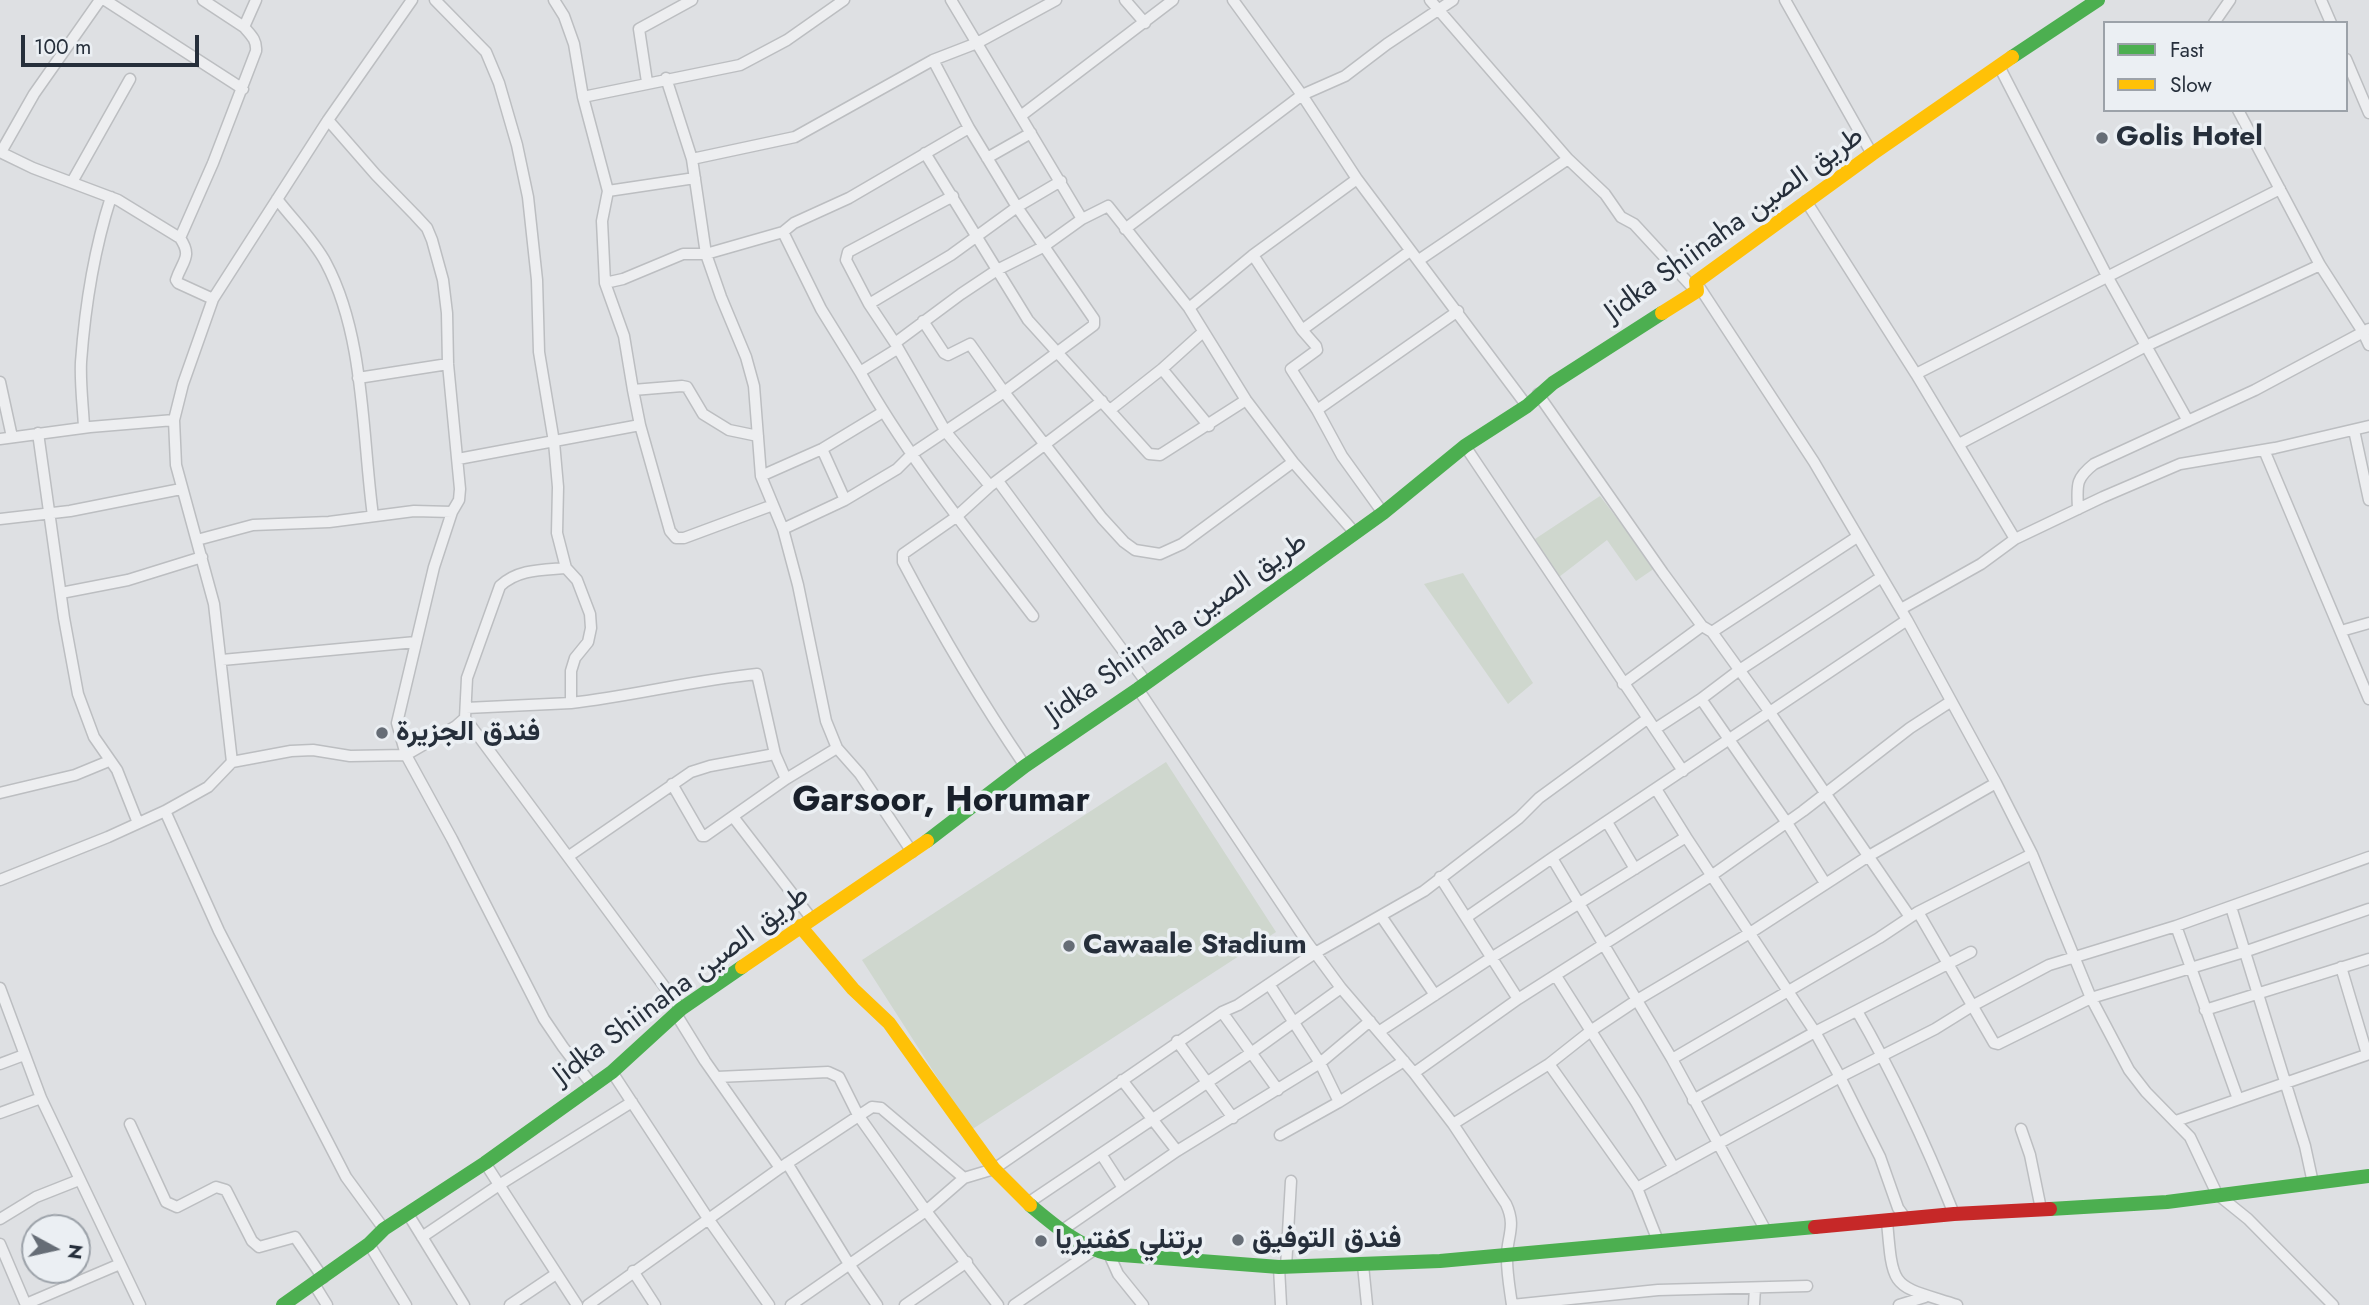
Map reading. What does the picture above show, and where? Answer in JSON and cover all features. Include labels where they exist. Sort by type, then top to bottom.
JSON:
[{"type":"main road","name":"Jidka Shiinaha طريق الصين","points":[[283,1305],[369,1244],[384,1229],[485,1163],[612,1072],[679,1012],[805,922],[912,852],[1025,766],[1383,513],[1465,446],[1527,406],[1538,394],[1696,286],[1872,154],[2098,0]]},
{"type":"main road","points":[[805,922],[853,989],[889,1023],[994,1169],[1061,1231],[1094,1250],[1109,1254],[1282,1267],[1363,1265],[1506,1256],[1954,1214],[2167,1202],[2369,1176]]},
{"type":"street","points":[[213,299],[176,280],[187,256],[180,238],[111,197],[33,168],[0,152],[34,94],[103,0],[243,89]]},
{"type":"street","points":[[180,238],[243,89],[257,44],[244,27],[202,0]]},
{"type":"street","points":[[244,27],[256,0]]},
{"type":"street","points":[[232,761],[214,604],[181,489],[173,447],[174,420],[183,384],[213,299],[276,198],[412,0]]},
{"type":"street","points":[[435,0],[486,52],[499,83],[517,145],[528,197],[537,280],[539,352],[554,442],[558,487],[557,533],[566,568],[577,580],[590,614],[591,628],[587,642],[575,658],[571,671],[571,704]]},
{"type":"street","points":[[554,0],[564,16],[574,44],[583,97],[608,191],[602,221],[605,283],[624,336],[640,425],[670,531],[676,538],[684,538],[773,505]]},
{"type":"street","points":[[647,82],[639,29],[692,0]]},
{"type":"street","points":[[583,97],[740,65],[787,40],[844,0]]},
{"type":"street","points":[[951,0],[1082,219]]},
{"type":"street","points":[[692,159],[795,137],[933,60],[977,43],[1056,0]]},
{"type":"street","points":[[1125,0],[1145,23]]},
{"type":"street","points":[[1022,115],[1172,0]]},
{"type":"street","points":[[1233,0],[1302,95],[1357,179],[1527,406]]},
{"type":"street","points":[[1430,0],[1568,159],[1605,194],[1621,217],[1634,224],[1696,286],[1814,462],[1880,578],[1901,609],[2032,854],[2091,998],[2129,1070],[2190,1137],[2199,1151],[2217,1194],[2248,1219],[2333,1305]]},
{"type":"street","points":[[1125,229],[1302,95],[1345,76],[1387,44],[1454,0]]},
{"type":"street","points":[[1785,0],[1872,154]]},
{"type":"street","points":[[2215,21],[2230,0]]},
{"type":"street","points":[[2321,0],[2330,21]]},
{"type":"street","points":[[783,529],[845,500],[897,469],[913,453],[1004,392],[1095,323],[1017,208],[969,128],[933,60]]},
{"type":"street","points":[[2348,64],[2369,113]]},
{"type":"street","points":[[1999,66],[2107,276],[2188,421]]},
{"type":"street","points":[[666,78],[692,159],[706,254],[746,357],[754,386],[761,476],[783,529],[798,585],[826,722],[836,748],[860,774],[912,852]]},
{"type":"street","points":[[72,182],[130,79]]},
{"type":"street","points":[[2239,112],[2320,265],[2366,331],[2369,345]]},
{"type":"street","points":[[328,120],[427,228],[443,280],[447,313],[448,364],[458,459],[459,500],[452,512],[434,567],[397,723],[406,755],[544,1018],[592,1085]]},
{"type":"street","points":[[605,283],[623,279],[683,254],[706,254],[783,232],[794,223],[849,198],[969,128]]},
{"type":"street","points":[[987,158],[1031,133]]},
{"type":"street","points":[[925,153],[1028,320],[1149,454],[1160,455],[1246,400]]},
{"type":"street","points":[[1419,260],[1568,159]]},
{"type":"street","points":[[608,191],[695,178]]},
{"type":"street","points":[[1189,308],[1253,255],[1357,179]]},
{"type":"street","points":[[869,304],[978,237],[1017,208],[1061,181]]},
{"type":"street","points":[[1916,374],[2280,189]]},
{"type":"street","points":[[953,196],[848,252],[846,260],[869,304],[946,432],[994,484],[1142,685],[1315,953],[1453,1124],[1511,1214],[1512,1227],[1506,1256],[1511,1305],[1658,1290],[1807,1286]]},
{"type":"street","points":[[84,427],[81,364],[93,268],[111,197]]},
{"type":"street","points":[[276,198],[325,260],[336,285],[352,339],[373,516]]},
{"type":"street","points":[[1806,201],[1959,443],[2015,539]]},
{"type":"street","points":[[860,372],[896,346],[923,321],[998,270],[1044,247],[1082,219],[1107,205],[1189,308],[1246,400],[1293,462],[1355,533]]},
{"type":"street","points":[[783,232],[821,309],[883,412],[956,517],[1033,616]]},
{"type":"street","points":[[1302,330],[1410,251]]},
{"type":"street","points":[[1253,255],[1302,330],[1317,346],[1317,350],[1292,367],[1291,372],[1317,410],[1342,456],[1383,513]]},
{"type":"street","points":[[1959,443],[2147,346],[2320,265]]},
{"type":"street","points":[[1317,410],[1458,311]]},
{"type":"street","points":[[923,321],[948,355],[970,344],[1102,518],[1124,542],[1136,550],[1160,554],[1182,544],[1293,462]]},
{"type":"street","points":[[2078,509],[2077,490],[2081,473],[2094,464],[2255,390],[2366,331]]},
{"type":"street","points":[[1110,410],[1203,332]]},
{"type":"street","points":[[358,378],[448,364]]},
{"type":"street","points":[[1162,369],[1209,426]]},
{"type":"street","points":[[0,382],[12,437]]},
{"type":"street","points":[[633,390],[687,387],[703,414],[729,430],[758,436]]},
{"type":"street","points":[[1538,394],[1662,573],[1702,626],[1712,632],[1769,711],[1867,857],[1949,964],[1994,1043],[1998,1044],[2091,998],[2244,952],[2369,909]]},
{"type":"street","points":[[1025,766],[984,705],[903,562],[905,551],[956,517],[994,484],[1102,401]]},
{"type":"street","points":[[761,476],[822,449],[883,412]]},
{"type":"street","points":[[0,439],[84,427],[174,420]]},
{"type":"street","points":[[458,459],[640,425]]},
{"type":"street","points":[[1901,609],[1981,564],[2015,539],[2180,464],[2264,450],[2369,426]]},
{"type":"street","points":[[2354,430],[2369,500]]},
{"type":"street","points":[[38,433],[70,656],[83,711],[94,737],[117,770],[138,823]]},
{"type":"street","points":[[1465,446],[1683,771]]},
{"type":"street","points":[[822,449],[845,500]]},
{"type":"street","points":[[2264,450],[2369,699]]},
{"type":"street","points":[[0,519],[50,514],[181,489]]},
{"type":"street","points":[[197,540],[253,525],[329,522],[414,511],[452,512]]},
{"type":"street","points":[[1712,632],[1857,537]]},
{"type":"street","points":[[61,593],[128,580],[202,557]]},
{"type":"street","points":[[0,880],[165,811],[208,787],[232,761],[313,750],[369,757],[406,755],[456,726],[466,713],[467,678],[500,586],[520,572],[566,568]]},
{"type":"street","points":[[1655,729],[1880,578]]},
{"type":"street","points":[[1467,917],[1907,620]]},
{"type":"street","points":[[2341,631],[2369,623]]},
{"type":"street","points":[[1623,684],[1702,626]]},
{"type":"street","points":[[222,660],[416,642]]},
{"type":"street","points":[[466,713],[614,699],[684,684],[757,674],[775,754],[786,779]]},
{"type":"street","points":[[1701,699],[1825,883]]},
{"type":"street","points":[[1414,1073],[1518,999],[1711,876],[1787,823],[1910,728],[1950,702]]},
{"type":"street","points":[[466,713],[679,1012],[716,1077],[783,1166],[877,1305]]},
{"type":"street","points":[[791,1305],[926,1210],[964,1178],[994,1169],[1177,1041],[1222,1012],[1238,1005],[1315,953],[1407,902],[1519,818],[1549,790],[1647,719]]},
{"type":"street","points":[[672,784],[702,836],[705,836],[786,779],[836,748]]},
{"type":"street","points":[[569,856],[691,772],[775,754]]},
{"type":"street","points":[[0,793],[75,775],[109,761]]},
{"type":"street","points":[[1453,1124],[1549,1063],[1637,1000],[1750,933],[1867,857],[1996,783]]},
{"type":"street","points":[[1656,789],[1815,1032],[1880,1157],[1898,1208],[1906,1219]]},
{"type":"street","points":[[165,811],[219,930],[346,1177],[384,1229]]},
{"type":"street","points":[[734,818],[805,922]]},
{"type":"street","points":[[1606,822],[1635,869]]},
{"type":"street","points":[[1380,1031],[1490,958],[1686,837]]},
{"type":"street","points":[[1672,1059],[1914,915],[2032,854]]},
{"type":"street","points":[[1637,1188],[2049,965],[2176,926],[2369,857]]},
{"type":"street","points":[[1552,858],[1672,1059],[1766,1231]]},
{"type":"street","points":[[1440,877],[1518,999]]},
{"type":"street","points":[[2231,907],[2286,1081],[2313,1183]]},
{"type":"street","points":[[1381,916],[1435,995]]},
{"type":"street","points":[[2176,926],[2238,1098]]},
{"type":"street","points":[[1693,1100],[1815,1032],[1971,952]]},
{"type":"street","points":[[2205,1010],[2369,959]]},
{"type":"street","points":[[2176,1121],[2368,1054],[2342,967]]},
{"type":"street","points":[[1556,976],[1592,1030],[1674,1168]]},
{"type":"street","points":[[1269,984],[1320,1063],[1339,1102]]},
{"type":"street","points":[[0,988],[3,1012],[79,1180],[140,1305]]},
{"type":"street","points":[[1028,1203],[1251,1053],[1341,988]]},
{"type":"street","points":[[1857,1011],[1883,1056],[1922,1135],[1954,1214]]},
{"type":"street","points":[[1222,1012],[1278,1090]]},
{"type":"street","points":[[1061,1231],[1177,1151],[1320,1063],[1370,1021]]},
{"type":"street","points":[[1177,1041],[1233,1118]]},
{"type":"street","points":[[0,1064],[24,1055]]},
{"type":"street","points":[[1280,1135],[1404,1061]]},
{"type":"street","points":[[1549,1063],[1637,1188],[1658,1241]]},
{"type":"street","points":[[612,1072],[709,1220],[769,1305]]},
{"type":"street","points":[[716,1077],[828,1072],[839,1077],[858,1115],[998,1305]]},
{"type":"street","points":[[1122,1080],[1177,1151]]},
{"type":"street","points":[[0,1112],[41,1098]]},
{"type":"street","points":[[422,1237],[632,1101]]},
{"type":"street","points":[[588,1305],[783,1166],[872,1108],[881,1108],[964,1178]]},
{"type":"street","points":[[130,1124],[166,1202],[177,1207],[216,1187],[226,1190],[251,1241],[259,1247],[295,1237],[327,1305]]},
{"type":"street","points":[[2021,1129],[2030,1155],[2042,1209]]},
{"type":"street","points":[[1101,1154],[1123,1188]]},
{"type":"street","points":[[485,1163],[577,1305]]},
{"type":"street","points":[[0,1219],[36,1197],[79,1180]]},
{"type":"street","points":[[1281,1305],[1291,1181]]},
{"type":"street","points":[[408,1214],[464,1305]]},
{"type":"street","points":[[1887,1221],[1894,1276],[1898,1283],[1930,1299],[1957,1305]]},
{"type":"street","points":[[0,1244],[26,1305],[120,1264]]},
{"type":"street","points":[[369,1244],[406,1305]]},
{"type":"street","points":[[1014,1305],[1094,1250]]},
{"type":"street","points":[[1109,1254],[1118,1274],[1143,1305]]},
{"type":"street","points":[[905,1305],[967,1262]]},
{"type":"street","points":[[1363,1265],[1367,1305]]},
{"type":"street","points":[[633,1271],[655,1305]]},
{"type":"street","points":[[510,1305],[556,1274]]},
{"type":"street","points":[[1754,1305],[1755,1288]]},
{"type":"street","points":[[1899,1305],[1930,1299]]},
{"type":"shaded area","points":[[1600,496],[1655,568],[1636,581],[1607,540],[1559,577],[1535,539]]},
{"type":"shaded area","points":[[1463,573],[1533,683],[1508,704],[1424,584]]},
{"type":"shaded area","name":"Cawaale Stadium","points":[[1166,762],[1276,932],[971,1130],[862,960]]},
{"type":"traffic: fast","points":[[2012,57],[2098,0]]},
{"type":"traffic: fast","points":[[927,841],[1025,766],[1138,689],[1383,513],[1465,446],[1527,406],[1553,383],[1662,313]]},
{"type":"traffic: fast","points":[[283,1305],[369,1244],[384,1229],[485,1163],[612,1072],[681,1009],[742,967]]},
{"type":"traffic: fast","points":[[2050,1209],[2167,1202],[2369,1176]]},
{"type":"traffic: fast","points":[[1030,1205],[1077,1240],[1109,1254],[1279,1267],[1440,1261],[1815,1227]]},
{"type":"traffic: slow","points":[[1662,313],[1697,291],[1696,282],[1872,154],[2012,57]]},
{"type":"traffic: slow","points":[[742,967],[927,841]]},
{"type":"traffic: slow","points":[[800,926],[853,989],[889,1023],[994,1169],[1030,1205]]},
{"type":"traffic: jam","points":[[1815,1227],[1954,1214],[2050,1209]]},
{"type":"place","name":"Golis Hotel","points":[[2102,138]]},
{"type":"place","name":"فندق الجزيرة","points":[[382,733]]},
{"type":"place","name":"Cawaale Stadium","points":[[1069,946]]},
{"type":"place","name":"فندق التوفيق","points":[[1238,1240]]},
{"type":"place","name":"برتنلي كفتيريا","points":[[1041,1241]]},
{"type":"district","name":"Garsoor, Horumar","points":[[941,803]]}]
